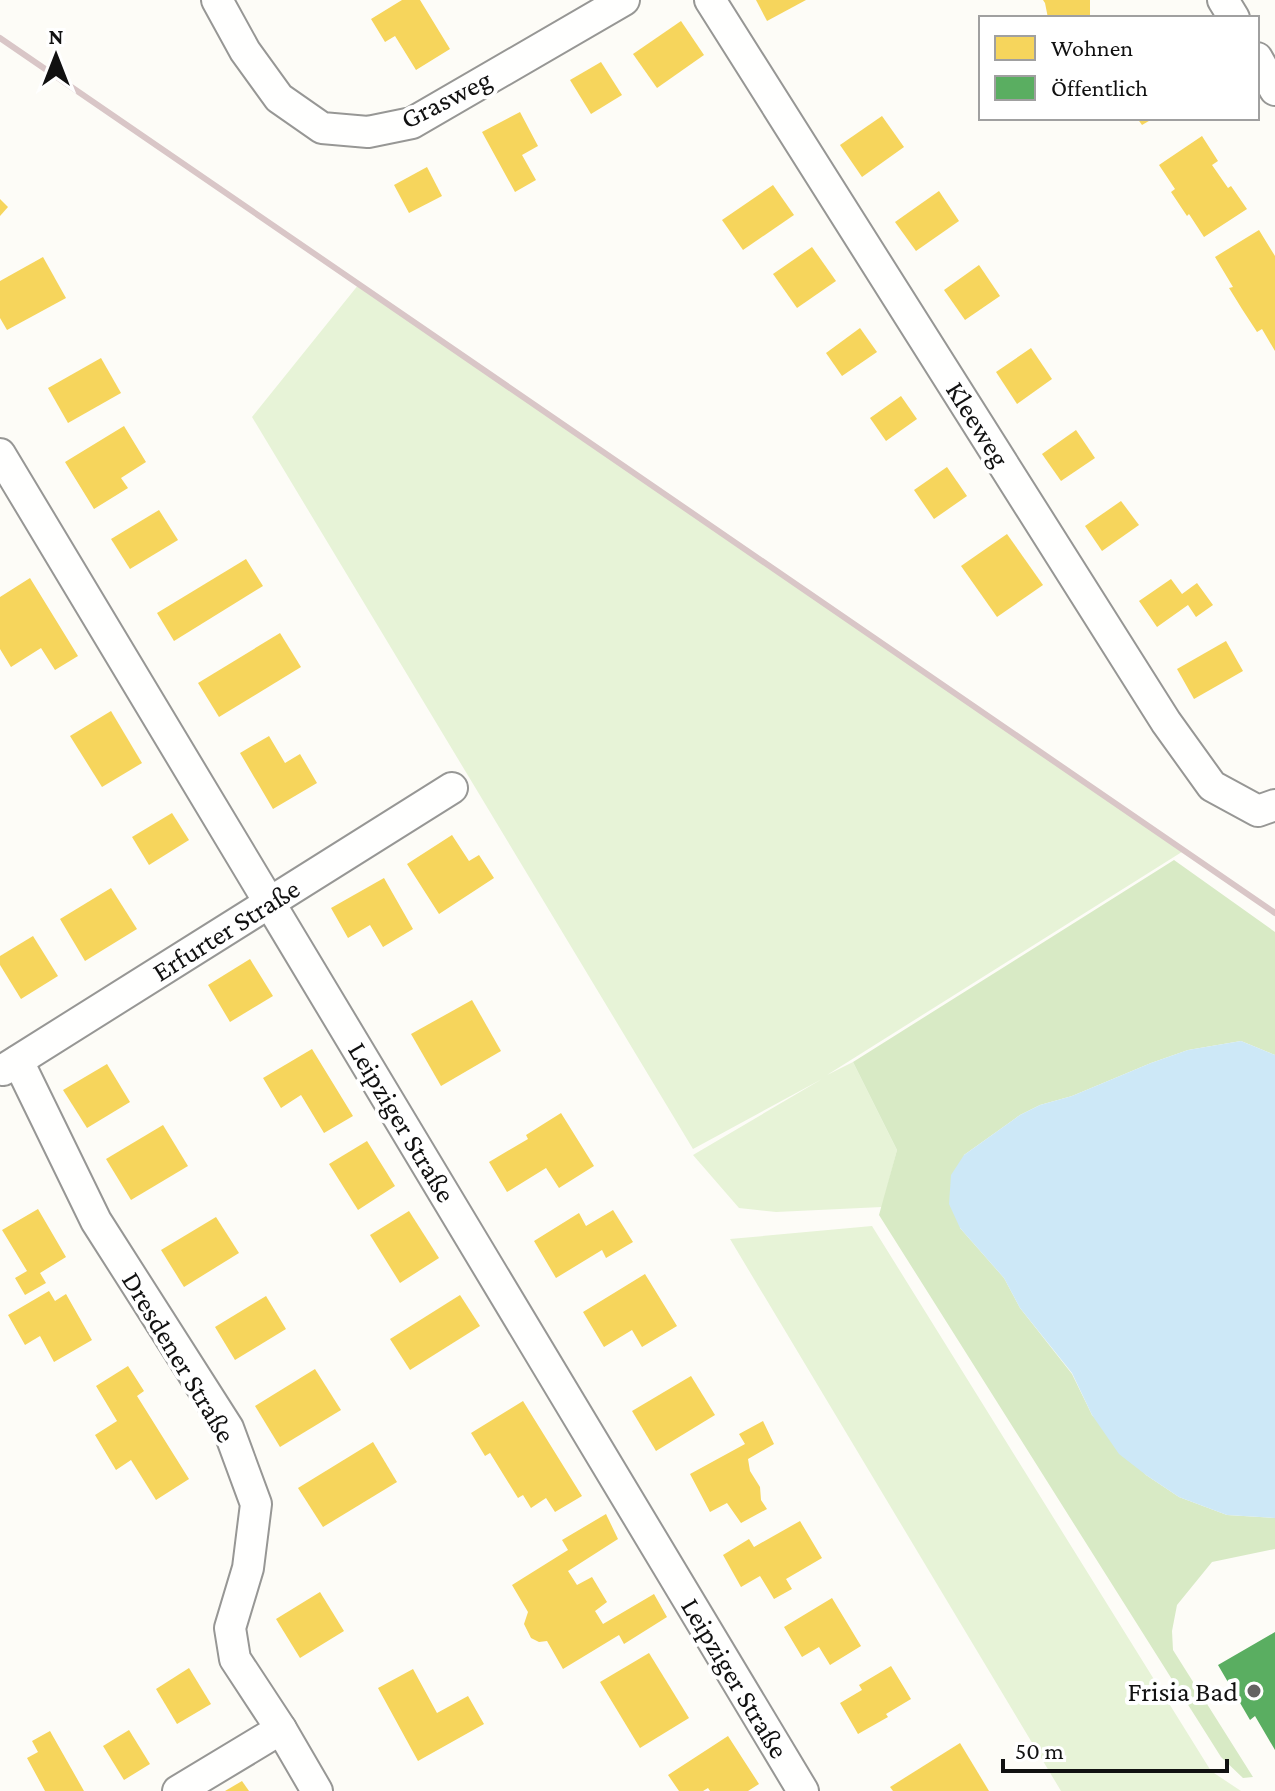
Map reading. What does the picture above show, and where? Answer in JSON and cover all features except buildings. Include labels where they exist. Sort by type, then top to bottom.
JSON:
[{"type":"street","name":"Grasweg","points":[[217,0],[245,51],[279,98],[322,128],[368,132],[412,123],[624,0]]},
{"type":"street","name":"Kleeweg","points":[[710,0],[1166,722],[1212,786],[1258,811],[1275,805]]},
{"type":"street","points":[[1259,62],[1275,90]]},
{"type":"street","name":"Leipziger Straße","points":[[0,454],[803,1791]]},
{"type":"street","name":"Erfurter Straße","points":[[9,1066],[452,788]]},
{"type":"street","name":"Dresdener Straße","points":[[9,1066],[96,1221],[228,1428],[256,1504],[248,1568],[230,1628],[235,1659],[317,1791]]},
{"type":"street","points":[[178,1791],[281,1729]]},
{"type":"green space","points":[[359,284],[1185,850],[827,1075],[853,1062],[897,1150],[882,1207],[776,1212],[739,1208],[693,1155],[822,1079],[693,1149],[252,417]]},
{"type":"green space","points":[[1174,860],[1275,932],[1275,1055],[1241,1041],[1188,1050],[1020,1115],[964,1155],[960,1228],[1004,1278],[1020,1308],[1072,1374],[1092,1415],[1146,1475],[1179,1497],[1227,1515],[1275,1518],[1275,1549],[1212,1562],[1177,1605],[1172,1631],[1173,1650],[1253,1777],[1243,1778],[1221,1757],[879,1215],[897,1150],[853,1062]]},
{"type":"green space","points":[[872,1226],[1211,1771],[1241,1791],[1061,1791],[730,1239]]},
{"type":"water","points":[[1241,1041],[1275,1055],[1275,1518],[1227,1515],[1179,1497],[1119,1454],[1092,1415],[1072,1373],[1020,1308],[1004,1278],[960,1228],[949,1204],[951,1175],[964,1155],[1020,1115],[1188,1050]]},
{"type":"railway","points":[[0,38],[1275,913]]},
{"type":"place","name":"Frisia Bad","points":[[1254,1691]]}]
